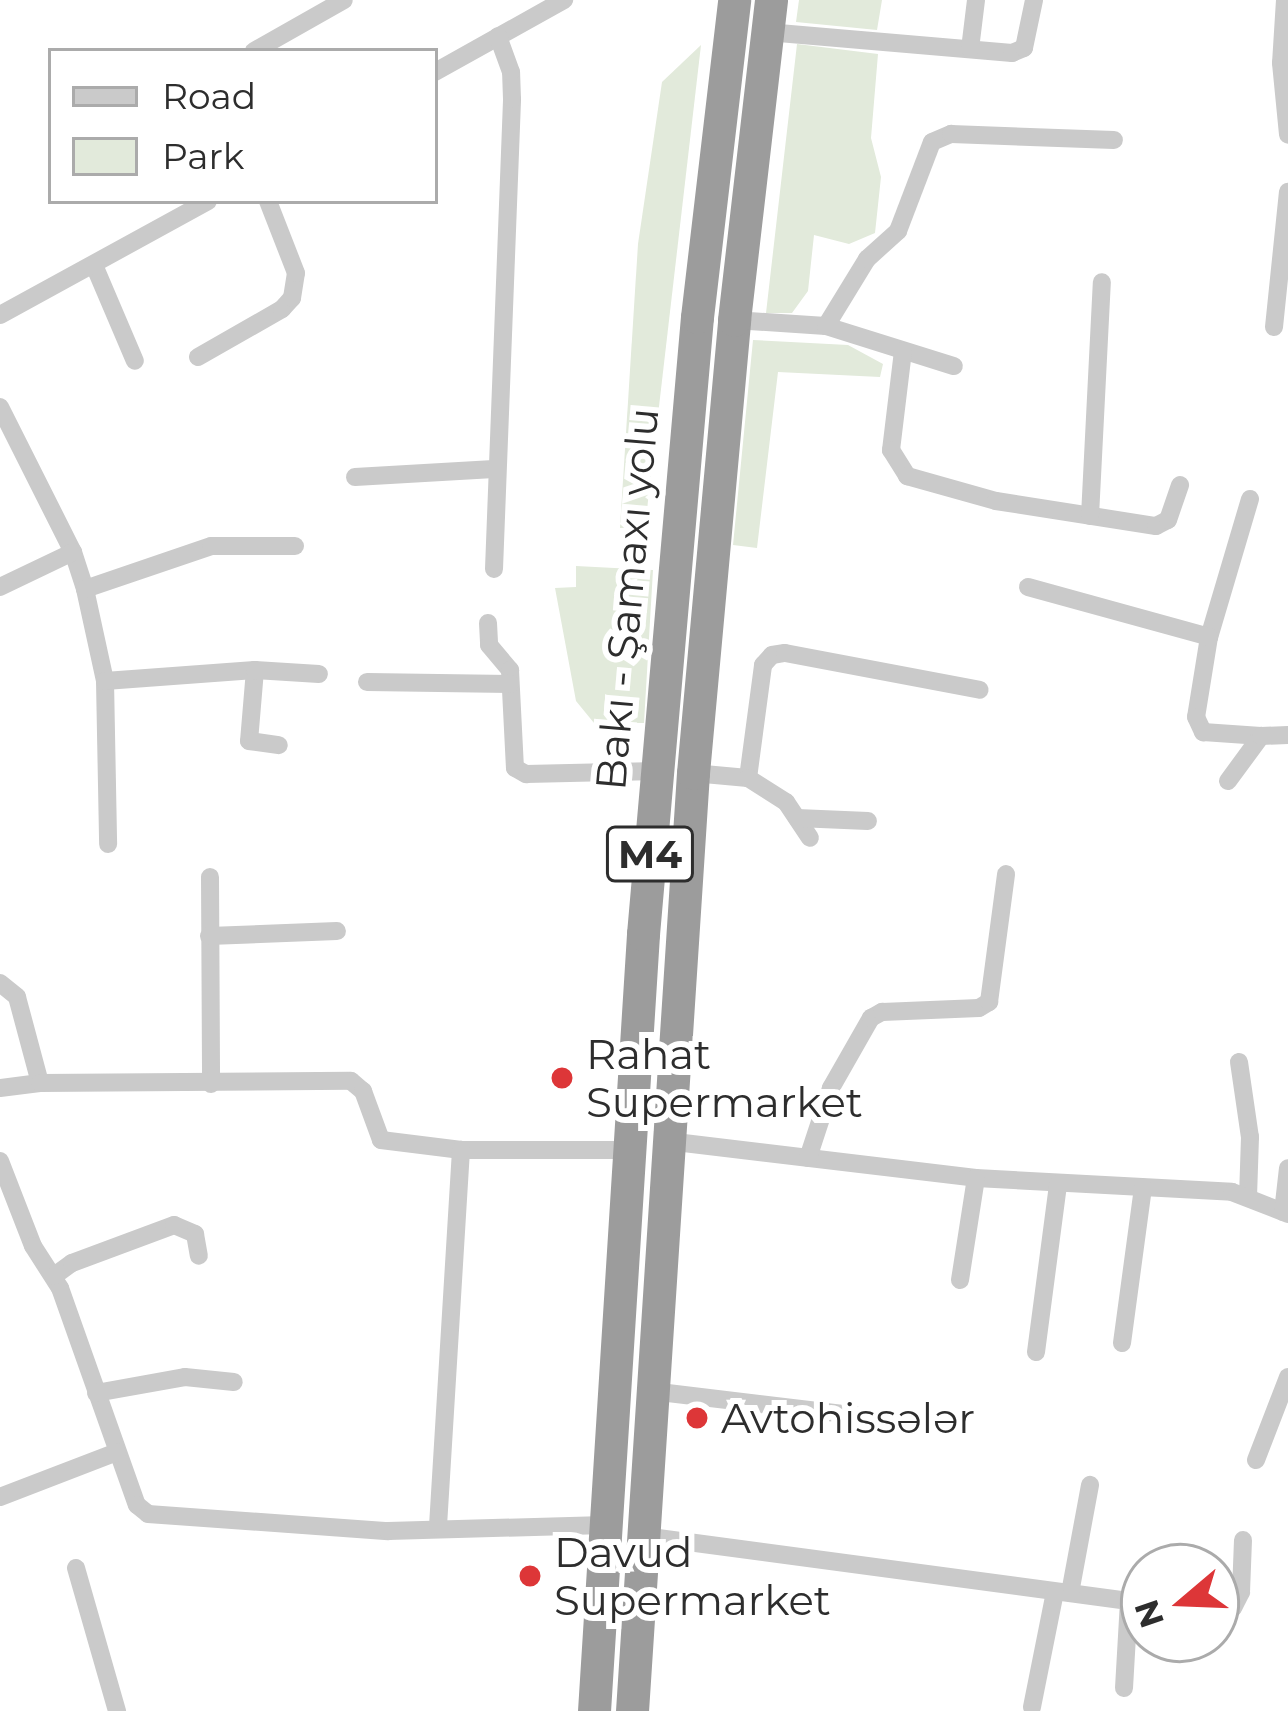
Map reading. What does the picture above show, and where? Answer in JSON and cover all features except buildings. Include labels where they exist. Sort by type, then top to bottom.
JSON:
[{"type":"highway","name":"Bakı - Şamaxı yolu","points":[[594,1711],[657,771],[697,317],[734,0]]},
{"type":"highway","name":"Bakı - Şamaxı yolu","points":[[632,1711],[693,773],[734,320],[769,16]]},
{"type":"street","points":[[259,48],[344,0]]},
{"type":"street","points":[[438,71],[564,0]]},
{"type":"street","points":[[970,49],[976,0]]},
{"type":"street","points":[[769,16],[970,49],[1024,49],[1034,0]]},
{"type":"street","points":[[1286,0],[1281,63],[1288,135]]},
{"type":"street","points":[[494,569],[494,469],[512,99],[512,72],[498,37]]},
{"type":"street","points":[[826,326],[867,260],[898,231],[932,142],[951,134],[1114,140]]},
{"type":"street","points":[[1274,327],[1288,192]]},
{"type":"street","points":[[0,315],[203,204]]},
{"type":"street","points":[[198,357],[282,309],[292,298],[296,273],[269,204]]},
{"type":"street","points":[[94,265],[135,361]]},
{"type":"street","points":[[1090,516],[1102,282]]},
{"type":"street","points":[[734,320],[826,326],[954,366]]},
{"type":"street","points":[[903,351],[891,450],[907,476],[996,501],[1156,526],[1168,520],[1180,485]]},
{"type":"street","points":[[0,407],[73,552],[86,589],[105,681],[108,844]]},
{"type":"street","points":[[0,458],[21,447]]},
{"type":"street","points":[[355,477],[494,469]]},
{"type":"street","points":[[1250,500],[1209,637],[1197,727],[1203,732],[1288,736]]},
{"type":"street","points":[[86,589],[211,546],[295,546]]},
{"type":"street","points":[[0,587],[73,552]]},
{"type":"street","points":[[1028,587],[1209,637]]},
{"type":"street","points":[[488,623],[489,645],[509,670],[514,768],[526,774],[657,771]]},
{"type":"street","points":[[748,778],[764,665],[772,655],[785,652],[980,690]]},
{"type":"street","points":[[105,681],[255,670],[319,674]]},
{"type":"street","points":[[255,670],[249,741],[279,745]]},
{"type":"street","points":[[367,682],[510,684]]},
{"type":"street","points":[[1228,781],[1262,736]]},
{"type":"street","points":[[693,773],[748,778],[772,789],[810,838]]},
{"type":"street","points":[[797,818],[868,821]]},
{"type":"street","points":[[808,1158],[831,1088],[871,1018],[881,1012],[979,1008],[988,1002],[1006,874]]},
{"type":"street","points":[[210,877],[211,1084]]},
{"type":"street","points":[[209,936],[338,931]]},
{"type":"street","points":[[0,983],[16,997],[40,1083]]},
{"type":"street","points":[[1239,1062],[1250,1137],[1247,1197]]},
{"type":"street","points":[[0,1088],[40,1083],[351,1081],[363,1091],[381,1140],[461,1150],[628,1150]]},
{"type":"street","points":[[668,1141],[976,1178],[1247,1197],[1285,1213],[1288,1168]]},
{"type":"street","points":[[438,1526],[461,1150]]},
{"type":"street","points":[[0,1161],[32,1246],[54,1276],[137,1505],[148,1514],[388,1532],[438,1526],[605,1525]]},
{"type":"street","points":[[960,1280],[976,1178]]},
{"type":"street","points":[[1036,1352],[1058,1184]]},
{"type":"street","points":[[1122,1343],[1143,1187]]},
{"type":"street","points":[[54,1276],[72,1263],[174,1225],[196,1234],[199,1256]]},
{"type":"street","points":[[96,1394],[185,1377],[234,1382]]},
{"type":"street","points":[[1256,1460],[1288,1377]]},
{"type":"street","points":[[651,1391],[892,1420]]},
{"type":"street","points":[[0,1497],[117,1452]]},
{"type":"street","points":[[1032,1708],[1090,1485]]},
{"type":"street","points":[[643,1536],[1120,1601]]},
{"type":"street","points":[[1240,1594],[1243,1540]]},
{"type":"street","points":[[76,1568],[117,1711]]},
{"type":"street","points":[[1124,1688],[1128,1663]]},
{"type":"green space","points":[[799,0],[882,0],[877,30],[796,22]]},
{"type":"green space","points":[[797,44],[878,54],[871,138],[881,177],[875,233],[849,244],[814,235],[808,291],[792,313],[766,313]]},
{"type":"green space","points":[[701,45],[645,527],[620,528],[638,244],[662,82]]},
{"type":"green space","points":[[753,340],[848,345],[883,364],[880,377],[778,372],[757,548],[733,545]]},
{"type":"green space","points":[[576,566],[653,570],[644,723],[594,723],[576,701],[555,588],[576,587]]},
{"type":"place","name":"Rahat Supermarket","points":[[562,1078]]},
{"type":"place","name":"Avtohissələr","points":[[697,1418]]},
{"type":"place","name":"Davud Supermarket","points":[[530,1576]]}]
